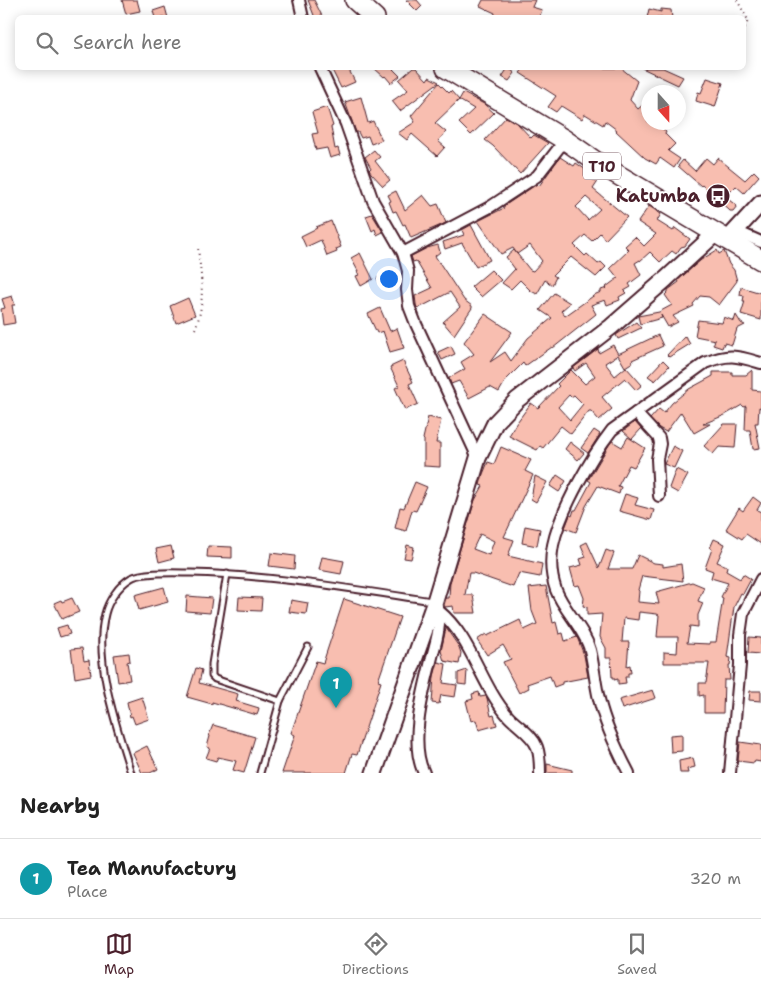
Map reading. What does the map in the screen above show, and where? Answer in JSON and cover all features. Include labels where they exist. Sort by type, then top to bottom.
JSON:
[{"type":"highway","points":[[355,0],[372,15]]},
{"type":"highway","name":"T10","points":[[449,70],[565,140],[598,163],[726,235],[761,260]]},
{"type":"street","points":[[299,0],[302,15]]},
{"type":"street","points":[[321,70],[346,124],[373,201],[403,253],[408,271],[407,290],[416,324],[478,458]]},
{"type":"street","points":[[403,253],[490,207],[538,176],[565,140]]},
{"type":"street","points":[[374,773],[437,606],[478,458],[495,423],[517,400],[611,327],[666,279],[726,235],[761,203]]},
{"type":"street","points":[[726,235],[761,242]]},
{"type":"street","points":[[629,773],[605,719],[599,699],[590,648],[557,592],[552,577],[551,559],[553,545],[560,524],[584,474],[612,430],[705,363],[720,357],[730,356],[761,363]]},
{"type":"street","points":[[636,413],[659,438],[660,444],[656,459],[659,496]]},
{"type":"street","points":[[730,773],[739,672],[740,635],[744,614],[761,580]]},
{"type":"street","points":[[424,773],[420,759],[418,725],[420,708],[436,643],[439,620],[437,606]]},
{"type":"street","points":[[437,606],[449,619],[462,639],[507,714],[531,737],[536,746],[540,773]]},
{"type":"lane","points":[[131,773],[107,685],[102,635],[105,612],[120,588],[132,577],[170,572],[227,574],[331,586],[437,606]]},
{"type":"lane","points":[[227,574],[212,664],[212,676],[280,701]]},
{"type":"lane","points":[[260,773],[280,701],[308,648]]},
{"type":"path","points":[[737,0],[745,15]]},
{"type":"path","points":[[195,329],[200,318],[202,306],[198,248]]},
{"type":"building","points":[[122,0],[137,0],[140,11],[126,14]]},
{"type":"building","points":[[308,0],[314,0],[322,15],[314,15]]},
{"type":"building","points":[[406,0],[417,0],[422,6],[417,11]]},
{"type":"building","points":[[483,0],[535,0],[532,7],[542,10],[540,15],[495,15],[495,13],[480,6]]},
{"type":"building","points":[[165,7],[167,15],[154,15],[153,11]]},
{"type":"building","points":[[649,9],[661,12],[661,9],[671,10],[672,15],[648,15]]},
{"type":"building","points":[[332,70],[349,70],[355,82],[341,88]]},
{"type":"building","points":[[376,70],[394,70],[400,76],[391,83]]},
{"type":"building","points":[[411,70],[418,70],[427,80],[429,77],[439,82],[400,111],[392,101],[408,90],[399,80]]},
{"type":"building","points":[[507,70],[515,73],[509,81],[502,77]]},
{"type":"building","points":[[522,70],[623,70],[637,81],[630,100],[638,109],[641,106],[641,130],[664,130],[666,132],[665,134],[675,144],[668,151],[680,159],[674,168],[660,158],[656,164],[645,158],[617,130],[605,121],[603,125],[585,114],[582,119],[561,106],[556,112],[548,107],[556,96],[520,73]]},
{"type":"building","points":[[646,70],[667,70],[683,77],[678,85]]},
{"type":"building","points":[[707,78],[723,83],[715,107],[696,101],[698,92],[701,93]]},
{"type":"building","points":[[439,83],[449,93],[451,91],[459,100],[435,123],[446,132],[438,141],[445,147],[437,156],[412,134],[407,140],[398,133],[415,122],[411,116]]},
{"type":"building","points":[[463,93],[484,104],[494,113],[471,135],[459,123],[474,109],[459,100]]},
{"type":"building","points":[[361,97],[368,123],[373,121],[382,140],[371,144],[368,136],[361,138],[358,132],[356,132],[345,102]]},
{"type":"building","points":[[327,107],[333,126],[331,127],[335,149],[338,148],[340,155],[330,158],[327,148],[316,150],[312,134],[318,133],[312,112]]},
{"type":"building","points":[[506,117],[518,124],[531,138],[534,135],[548,143],[520,174],[485,140]]},
{"type":"building","points":[[374,150],[380,157],[375,161],[390,180],[383,186],[369,170],[371,168],[365,157]]},
{"type":"building","points":[[560,157],[574,166],[576,163],[589,172],[587,175],[597,183],[593,189],[627,217],[605,240],[600,233],[592,241],[585,235],[574,245],[585,256],[587,254],[598,264],[601,262],[606,267],[596,277],[571,257],[553,275],[556,277],[552,285],[545,280],[537,294],[520,280],[511,289],[502,283],[515,269],[506,257],[514,250],[516,253],[513,248],[501,254],[478,221],[504,208],[504,206],[537,184],[539,186]],"holes":[[[586,197],[600,209],[588,220],[576,207]],[[530,245],[542,261],[533,271],[517,254]]]},
{"type":"building","points":[[706,158],[713,164],[718,158],[745,180],[754,171],[759,176],[744,193],[736,186],[725,197],[737,206],[733,211],[730,211],[678,166],[683,160],[695,171]]},
{"type":"building","points":[[396,191],[405,210],[423,195],[432,206],[438,204],[446,223],[411,238],[405,224],[403,225],[396,211],[393,212],[389,202],[391,201],[388,195]]},
{"type":"building","points":[[649,206],[661,214],[657,221],[673,231],[675,228],[690,239],[685,246],[681,247],[676,254],[672,251],[660,262],[650,252],[635,263],[641,275],[629,284],[631,287],[624,291],[626,293],[619,297],[620,300],[607,305],[605,300],[591,305],[596,314],[553,348],[525,366],[523,363],[506,380],[499,392],[490,387],[469,398],[459,381],[451,384],[449,378],[465,369],[461,362],[474,354],[464,342],[485,314],[512,332],[490,362],[505,352],[511,361],[528,338],[552,318],[540,310],[554,293],[570,303],[561,311],[565,316],[601,292],[601,290],[607,288],[618,278],[610,268],[629,250],[625,246],[635,237],[644,246],[656,234],[638,222]]},
{"type":"building","points":[[372,214],[383,232],[377,235],[375,229],[372,231],[366,216]]},
{"type":"building","points":[[331,221],[341,247],[336,249],[337,252],[327,256],[321,240],[306,247],[301,236]]},
{"type":"building","points":[[471,225],[490,260],[476,267],[462,243],[445,249],[443,242],[464,235],[462,230]]},
{"type":"building","points":[[438,245],[440,252],[435,256],[464,300],[472,306],[454,335],[443,322],[460,307],[450,292],[417,309],[416,304],[415,296],[432,288],[416,261],[413,262],[411,256]]},
{"type":"building","points":[[717,250],[719,254],[724,251],[729,264],[734,270],[737,281],[719,305],[709,297],[700,296],[693,304],[694,306],[673,316],[678,322],[668,327],[661,315],[662,318],[640,324],[638,316],[659,312],[672,305],[665,295],[668,290],[701,260]]},
{"type":"building","points":[[360,253],[373,279],[361,286],[356,276],[359,275],[358,271],[351,258]]},
{"type":"building","points":[[491,270],[501,280],[481,297],[471,287]]},
{"type":"building","points":[[391,273],[394,282],[381,287],[377,278]]},
{"type":"building","points":[[741,287],[761,293],[761,320],[741,314],[745,301],[743,301],[744,296],[740,295]]},
{"type":"building","points":[[12,296],[15,305],[12,305],[15,323],[3,325],[1,309],[5,308],[2,299]]},
{"type":"building","points":[[188,298],[195,315],[176,323],[170,306]]},
{"type":"building","points":[[380,308],[390,331],[397,328],[404,348],[390,352],[383,331],[377,333],[368,314]]},
{"type":"building","points":[[736,315],[741,323],[745,325],[737,329],[732,345],[724,343],[722,348],[713,345],[715,340],[695,336],[698,320],[722,323],[724,317],[734,321]]},
{"type":"building","points":[[636,322],[641,328],[618,339],[616,335]]},
{"type":"building","points":[[658,335],[663,346],[632,360],[633,362],[625,367],[618,355],[605,363],[615,376],[626,367],[642,385],[636,390],[625,378],[602,397],[612,409],[599,420],[589,411],[571,434],[561,426],[543,448],[540,446],[537,450],[509,436],[531,403],[538,408],[571,370],[585,384],[595,376],[586,363],[575,371],[573,368],[598,349],[599,353],[613,345],[618,354]],"holes":[[[569,395],[571,397],[574,395],[583,404],[570,420],[558,407]]]},
{"type":"building","points":[[685,336],[690,344],[669,357],[667,355]]},
{"type":"building","points":[[451,346],[455,354],[442,360],[438,352]]},
{"type":"building","points":[[663,360],[669,366],[655,381],[648,376]]},
{"type":"building","points":[[403,361],[413,382],[409,384],[418,404],[405,410],[395,388],[399,386],[390,367]]},
{"type":"building","points":[[752,370],[752,390],[761,391],[761,408],[759,407],[758,423],[755,423],[760,448],[753,449],[750,430],[745,430],[746,406],[742,405],[725,415],[703,424],[710,424],[694,433],[681,412],[666,432],[650,419],[659,409],[664,413],[672,403],[689,389],[713,376],[713,372],[732,372],[732,375],[746,375]]},
{"type":"building","points":[[428,417],[441,420],[436,443],[440,443],[440,467],[424,466],[423,439]]},
{"type":"building","points":[[635,422],[641,429],[632,439],[623,431]]},
{"type":"building","points":[[724,424],[737,424],[735,448],[719,447],[713,454],[704,446]]},
{"type":"building","points":[[594,430],[600,434],[588,453],[581,448]]},
{"type":"building","points":[[628,437],[645,448],[634,467],[629,465],[618,486],[621,487],[619,494],[598,486],[586,506],[576,532],[565,528],[570,515],[572,516],[574,510],[576,510],[591,482],[588,480],[609,445],[612,441],[622,447]]},
{"type":"building","points":[[570,442],[584,453],[578,460],[565,449]]},
{"type":"building","points":[[673,446],[682,451],[674,468],[664,464]]},
{"type":"building","points":[[501,447],[531,460],[525,471],[533,475],[504,537],[514,540],[508,556],[542,564],[540,577],[519,573],[513,587],[469,573],[465,595],[473,595],[476,613],[454,613],[453,606],[445,607],[444,605],[446,598],[449,598],[450,582],[475,500],[483,486],[480,485],[483,474],[488,462],[494,464]],"holes":[[[480,534],[494,541],[489,555],[473,549]]]},
{"type":"building","points":[[676,469],[688,475],[678,493],[669,488]]},
{"type":"building","points":[[557,475],[566,481],[559,492],[550,486]]},
{"type":"building","points":[[535,476],[547,482],[536,502],[531,499]]},
{"type":"building","points":[[415,482],[427,487],[416,511],[412,510],[406,531],[395,528],[400,507],[404,508]]},
{"type":"building","points":[[625,494],[638,498],[635,505],[654,510],[651,520],[619,511]]},
{"type":"building","points":[[753,497],[761,503],[757,510],[761,512],[761,544],[746,534],[742,539],[726,529],[739,508],[743,511]]},
{"type":"building","points":[[525,526],[540,529],[537,546],[522,543]]},
{"type":"building","points":[[714,539],[725,544],[717,562],[727,566],[726,571],[740,579],[743,574],[751,579],[734,607],[727,657],[731,658],[729,665],[730,680],[724,680],[723,713],[704,713],[704,695],[699,696],[699,683],[706,683],[709,663],[664,663],[664,652],[677,653],[678,637],[657,637],[659,615],[657,614],[639,612],[638,620],[624,618],[622,642],[629,642],[627,666],[630,665],[631,673],[628,673],[628,677],[625,677],[626,683],[618,684],[618,679],[614,680],[614,677],[612,677],[611,658],[606,658],[606,648],[600,637],[602,614],[587,615],[587,607],[583,606],[584,598],[579,585],[575,586],[570,568],[582,565],[580,559],[586,557],[581,545],[587,542],[599,568],[606,550],[614,553],[608,569],[632,569],[638,555],[654,563],[663,564],[663,567],[681,564],[683,581],[642,576],[638,590],[638,602],[659,604],[656,592],[692,582],[704,587],[698,601],[703,603],[698,615],[698,627],[690,626],[687,643],[710,644],[710,642],[716,642],[723,598],[721,597],[728,583],[711,578],[713,571],[705,568]]},
{"type":"building","points":[[407,545],[414,547],[411,559],[404,558]]},
{"type":"building","points":[[171,546],[174,558],[159,562],[156,549]]},
{"type":"building","points":[[208,546],[232,547],[232,558],[207,557]]},
{"type":"building","points":[[271,553],[295,556],[294,569],[269,566]]},
{"type":"building","points":[[322,557],[344,561],[341,574],[319,570]]},
{"type":"building","points":[[546,586],[553,623],[556,622],[559,634],[563,633],[565,641],[577,637],[584,655],[588,677],[562,682],[562,684],[554,687],[550,676],[527,684],[529,688],[519,693],[503,662],[511,659],[503,645],[487,655],[477,640],[486,634],[487,636],[520,620],[524,630],[537,624],[532,611],[529,588]]},
{"type":"building","points":[[164,587],[168,602],[139,610],[135,595]]},
{"type":"building","points":[[187,596],[212,598],[210,613],[186,611]]},
{"type":"building","points":[[239,597],[262,598],[261,611],[238,610]]},
{"type":"building","points":[[72,598],[79,612],[62,619],[54,603]]},
{"type":"building","points":[[344,599],[400,617],[378,681],[381,682],[357,755],[352,754],[346,773],[282,773],[295,735],[291,733],[316,661],[323,663]]},
{"type":"building","points":[[291,600],[308,603],[306,614],[289,612]]},
{"type":"building","points":[[67,625],[70,634],[60,637],[57,628]]},
{"type":"building","points":[[446,628],[459,647],[461,653],[459,664],[444,661],[441,651]]},
{"type":"building","points":[[749,637],[761,638],[761,654],[748,653]]},
{"type":"building","points":[[82,648],[84,661],[89,660],[91,675],[75,678],[71,649]]},
{"type":"building","points":[[129,653],[130,661],[127,662],[130,680],[118,682],[114,655]]},
{"type":"building","points":[[438,662],[446,664],[443,683],[457,685],[455,697],[441,695],[439,704],[432,703],[434,676]]},
{"type":"building","points":[[196,668],[202,670],[199,683],[238,694],[236,701],[259,708],[257,715],[187,697]]},
{"type":"building","points":[[467,670],[466,685],[458,684],[458,673]]},
{"type":"building","points":[[653,690],[656,698],[622,709],[619,700]]},
{"type":"building","points":[[750,691],[761,691],[761,701],[749,700]]},
{"type":"building","points":[[479,692],[480,697],[486,696],[491,716],[494,715],[497,725],[479,730],[476,720],[471,721],[466,701],[473,699],[472,694]]},
{"type":"building","points":[[142,697],[149,719],[135,724],[132,716],[130,717],[127,702]]},
{"type":"building","points":[[213,725],[255,737],[244,773],[233,770],[236,761],[218,757],[216,761],[206,758],[210,748],[207,747],[209,735]]},
{"type":"building","points":[[682,734],[682,751],[671,752],[670,735]]},
{"type":"building","points":[[740,742],[761,745],[761,762],[738,761]]},
{"type":"building","points":[[147,746],[158,769],[150,773],[142,773],[133,753]]},
{"type":"building","points":[[693,758],[695,767],[687,769],[688,773],[680,773],[679,761]]},
{"type":"building","points":[[547,764],[572,770],[572,773],[547,773]]},
{"type":"place","name":"Katumba","points":[[718,196]]},
{"type":"place","name":"Tea Manufactury","points":[[336,708]]}]
